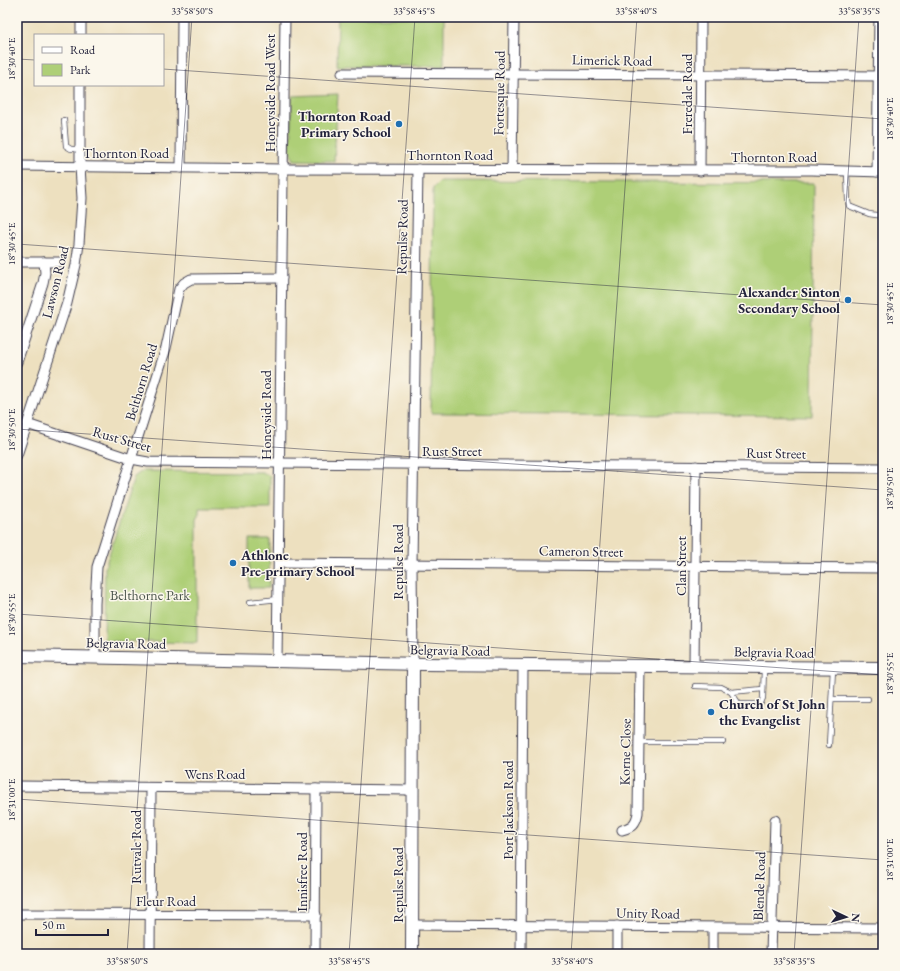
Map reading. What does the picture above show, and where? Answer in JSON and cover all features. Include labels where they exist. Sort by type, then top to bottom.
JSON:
[{"type":"street","points":[[81,17],[81,34]]},
{"type":"street","points":[[181,168],[182,17]]},
{"type":"street","name":"Honeyside Road West","points":[[284,169],[285,17]]},
{"type":"street","name":"Fortesque Road","points":[[512,169],[514,17]]},
{"type":"street","name":"Freredale Road","points":[[700,171],[702,17]]},
{"type":"street","points":[[879,17],[881,76],[880,172]]},
{"type":"street","name":"Limerick Road","points":[[342,73],[881,76]]},
{"type":"street","name":"Lawson Road","points":[[17,455],[67,303],[76,265],[82,198],[80,167],[80,86]]},
{"type":"street","name":"Thornton Road","points":[[17,166],[880,172]]},
{"type":"street","name":"Honeyside Road","points":[[278,661],[284,169]]},
{"type":"street","name":"Repulse Road","points":[[412,954],[412,564],[418,169]]},
{"type":"street","points":[[17,262],[60,262]]},
{"type":"street","points":[[17,362],[43,283],[45,273],[44,262]]},
{"type":"street","name":"Belthorn Road","points":[[94,658],[97,567],[166,348],[179,289],[184,283],[191,279],[200,278],[282,278]]},
{"type":"street","name":"Rust Street","points":[[27,424],[131,459],[161,463],[883,468]]},
{"type":"street","name":"Clan Street","points":[[694,666],[696,466]]},
{"type":"street","name":"Cameron Street","points":[[279,563],[883,568]]},
{"type":"street","name":"Belgravia Road","points":[[17,656],[523,666],[883,668]]},
{"type":"street","name":"Port Jackson Road","points":[[521,954],[523,666]]},
{"type":"street","name":"Korne Close","points":[[622,830],[634,825],[638,813],[640,666]]},
{"type":"street","name":"Wens Road","points":[[17,786],[413,790]]},
{"type":"street","name":"Rutvale Road","points":[[150,788],[150,954]]},
{"type":"street","name":"Innisfree Road","points":[[315,954],[316,789]]},
{"type":"street","name":"Blende Road","points":[[771,954],[775,820]]},
{"type":"street","name":"Fleur Road","points":[[17,914],[316,915]]},
{"type":"street","name":"Unity Road","points":[[412,925],[883,928]]},
{"type":"street","points":[[617,926],[617,954]]},
{"type":"street","points":[[713,928],[713,954]]},
{"type":"lane","points":[[64,120],[66,146],[71,149],[80,149]]},
{"type":"lane","points":[[847,171],[848,201],[850,206],[869,214],[883,216]]},
{"type":"lane","points":[[250,602],[279,599]]},
{"type":"lane","points":[[695,686],[717,686],[730,692],[739,704],[756,705],[761,703],[762,700],[764,667]]},
{"type":"lane","points":[[829,745],[833,668]]},
{"type":"lane","points":[[730,692],[763,689]]},
{"type":"lane","points":[[832,699],[868,699]]},
{"type":"lane","points":[[639,742],[723,742]]},
{"type":"green space","points":[[338,17],[444,17],[444,66],[337,66]]},
{"type":"green space","points":[[338,94],[334,161],[294,160],[290,152],[292,96]]},
{"type":"green space","points":[[440,181],[814,183],[812,416],[431,413],[433,188]]},
{"type":"green space","name":"Belthorne Park","points":[[142,471],[262,472],[270,476],[270,507],[199,508],[199,516],[197,519],[197,643],[104,641],[105,567],[134,477]]},
{"type":"green space","points":[[249,539],[270,539],[269,588],[249,588]]},
{"type":"place","name":"Thornton Road Primary School","points":[[399,124]]},
{"type":"place","name":"Alexander Sinton Secondary School","points":[[848,300]]},
{"type":"place","name":"Athlone Pre-primary School","points":[[233,563]]},
{"type":"place","name":"Church of St John the Evangelist","points":[[711,712]]}]
